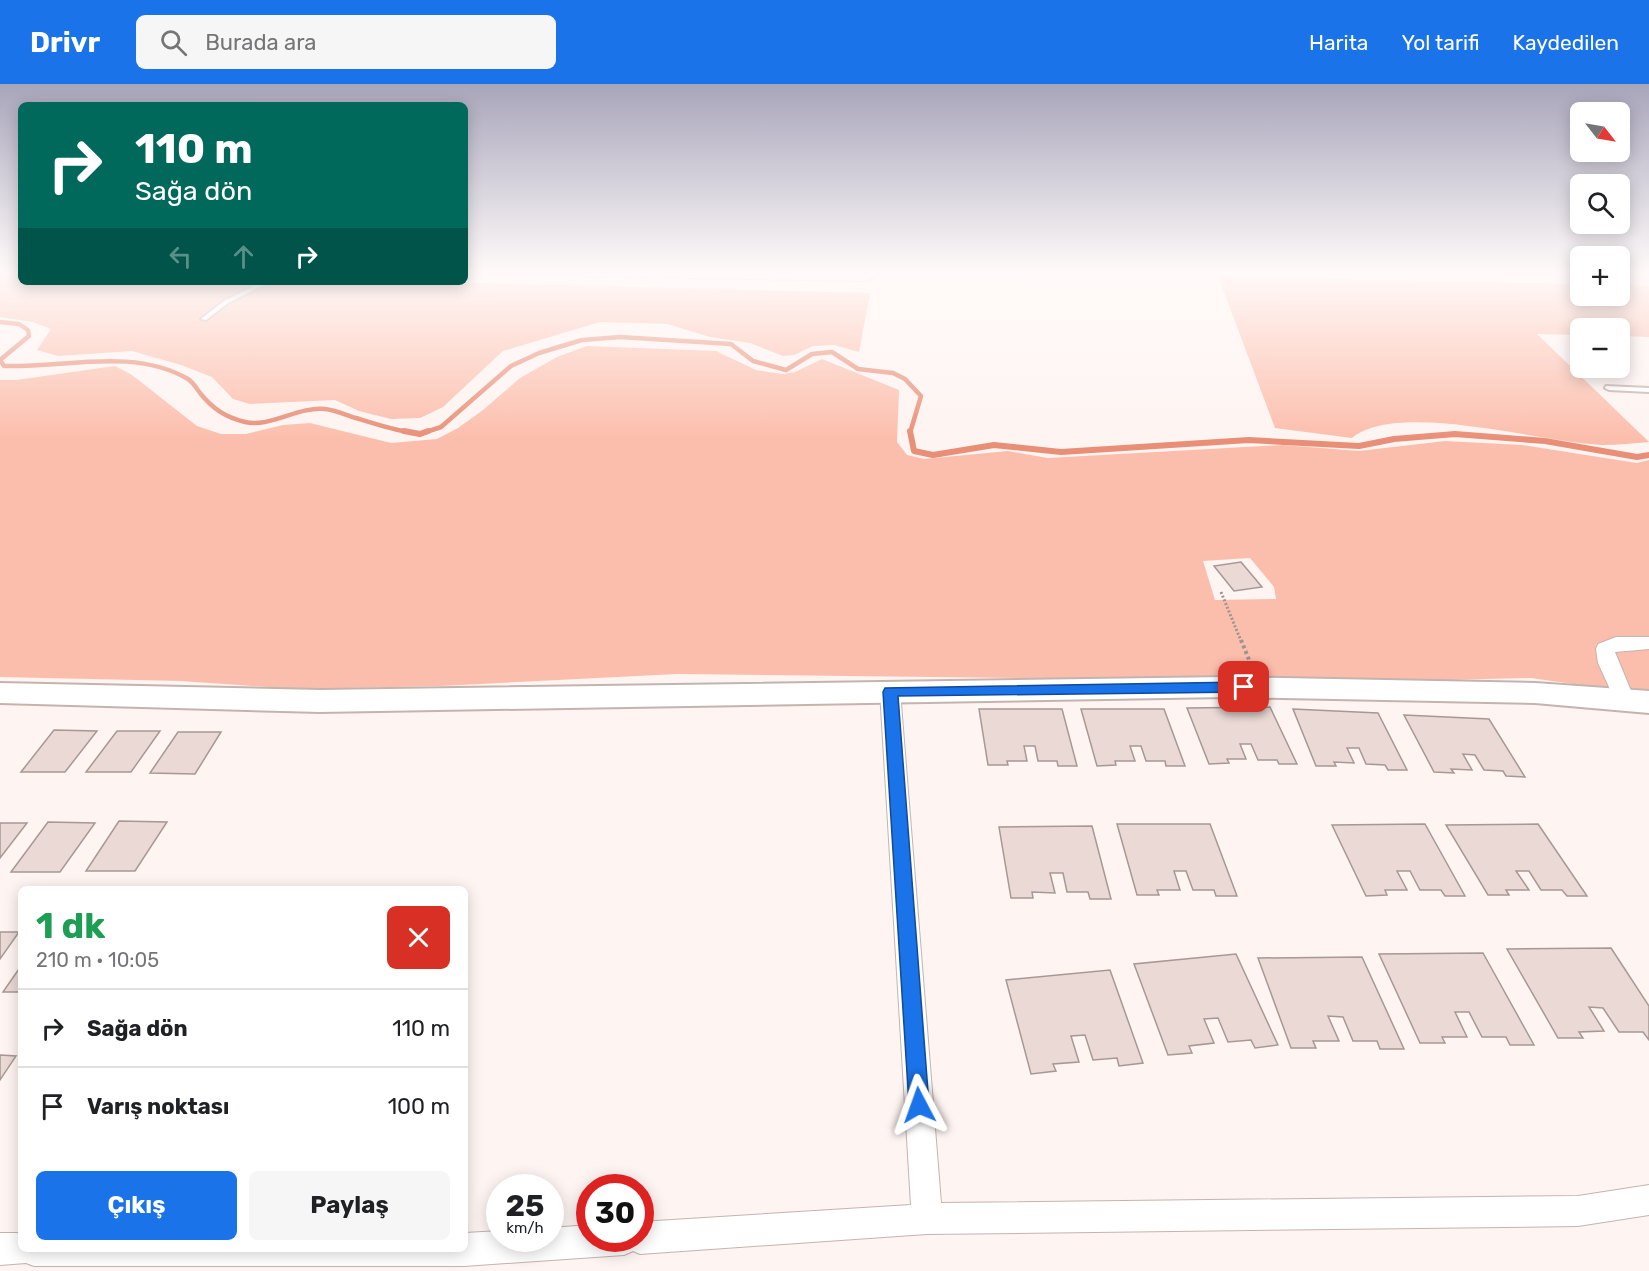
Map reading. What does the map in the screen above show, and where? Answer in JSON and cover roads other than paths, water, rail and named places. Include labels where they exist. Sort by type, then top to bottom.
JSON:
[{"type":"street","points":[[1636,700],[1608,663],[1605,649],[1616,643],[1649,644]]},
{"type":"street","points":[[0,693],[320,701],[1260,687],[1526,692],[1636,700]]},
{"type":"street","points":[[890,692],[927,1219]]},
{"type":"street","points":[[654,1237],[927,1219],[1578,1211],[1649,1200]]},
{"type":"street","points":[[468,1249],[576,1242]]},
{"type":"street","points":[[0,1250],[18,1250]]},
{"type":"lane","points":[[1609,388],[1649,390]]},
{"type":"waterway","points":[[26,328],[29,336],[0,360],[4,366],[98,361],[144,364],[167,369],[188,379],[215,408],[231,418],[245,422],[265,422],[305,411],[325,409],[384,427],[413,433]]},
{"type":"waterway","points":[[423,433],[441,427],[511,366],[539,353],[582,340],[620,337],[731,344],[753,361],[786,370],[812,354],[832,352],[858,369],[893,373],[905,379],[921,396],[910,432]]},
{"type":"waterway","points":[[404,431],[420,434],[428,431]]},
{"type":"waterway","points":[[910,432],[914,451],[933,455],[994,445],[1061,452],[1249,440],[1359,446],[1394,439],[1455,434],[1545,441],[1637,457],[1649,455]]}]
